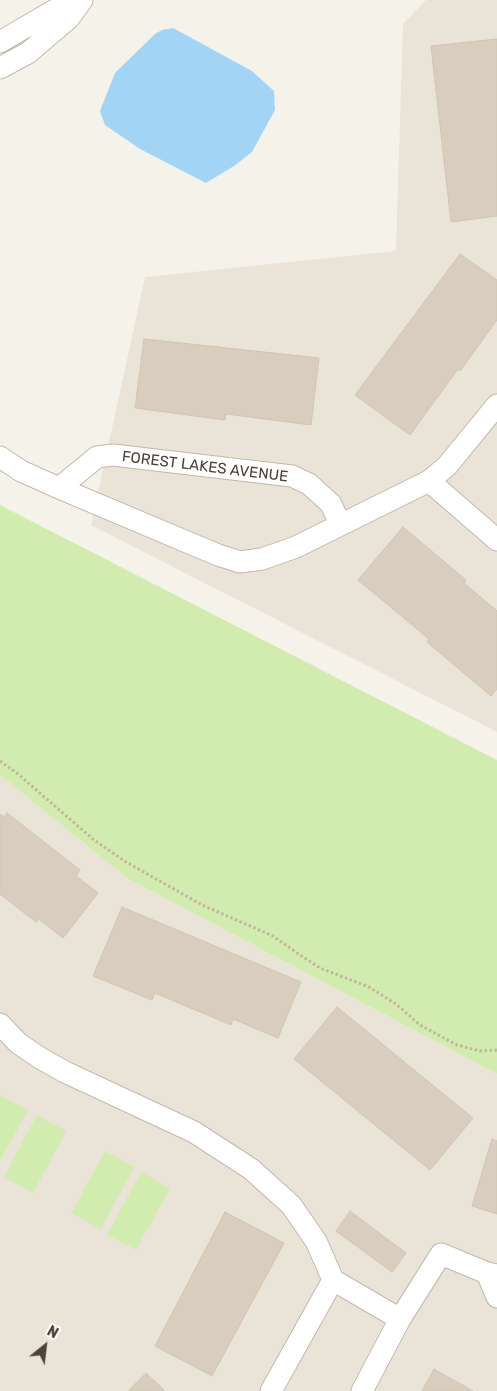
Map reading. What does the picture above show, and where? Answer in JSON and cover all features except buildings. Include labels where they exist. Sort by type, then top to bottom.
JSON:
[{"type":"street","points":[[0,42],[72,0]]},
{"type":"street","points":[[0,68],[28,53],[69,18],[82,0]]},
{"type":"street","points":[[0,457],[21,471],[59,488],[218,556],[240,562],[262,559],[296,547],[429,481],[447,466],[497,405]]},
{"type":"street","name":"FOREST LAKES AVENUE","points":[[59,488],[97,457],[113,455],[292,476],[309,484],[331,504],[340,524]]},
{"type":"street","points":[[429,481],[497,540]]},
{"type":"street","points":[[0,1024],[18,1043],[40,1058],[65,1072],[194,1132],[251,1169],[292,1205],[316,1241],[333,1280],[400,1319]]},
{"type":"street","points":[[362,1391],[400,1319],[441,1254],[492,1274],[497,1297]]},
{"type":"street","points":[[271,1391],[333,1280]]},
{"type":"path","points":[[0,761],[18,774],[94,840],[126,862],[204,906],[273,936],[320,968],[369,987],[396,1004],[420,1025],[457,1045],[480,1051],[497,1050]]},
{"type":"shaded area","points":[[426,0],[497,0],[497,732],[91,525],[145,277],[396,251],[403,24]]},
{"type":"shaded area","points":[[0,775],[127,878],[497,1074],[497,1391],[0,1391]]},
{"type":"green space","points":[[0,505],[497,760],[497,1074],[127,878],[0,775]]},
{"type":"green space","points":[[0,1095],[28,1110],[0,1161]]},
{"type":"green space","points":[[37,1115],[66,1131],[33,1193],[4,1177]]},
{"type":"green space","points":[[105,1151],[134,1167],[101,1229],[71,1213]]},
{"type":"green space","points":[[141,1172],[170,1188],[136,1250],[107,1235]]},
{"type":"water","points":[[173,28],[252,71],[274,91],[275,110],[252,152],[234,166],[206,183],[140,149],[105,125],[100,111],[115,73],[155,34],[162,30]]}]
